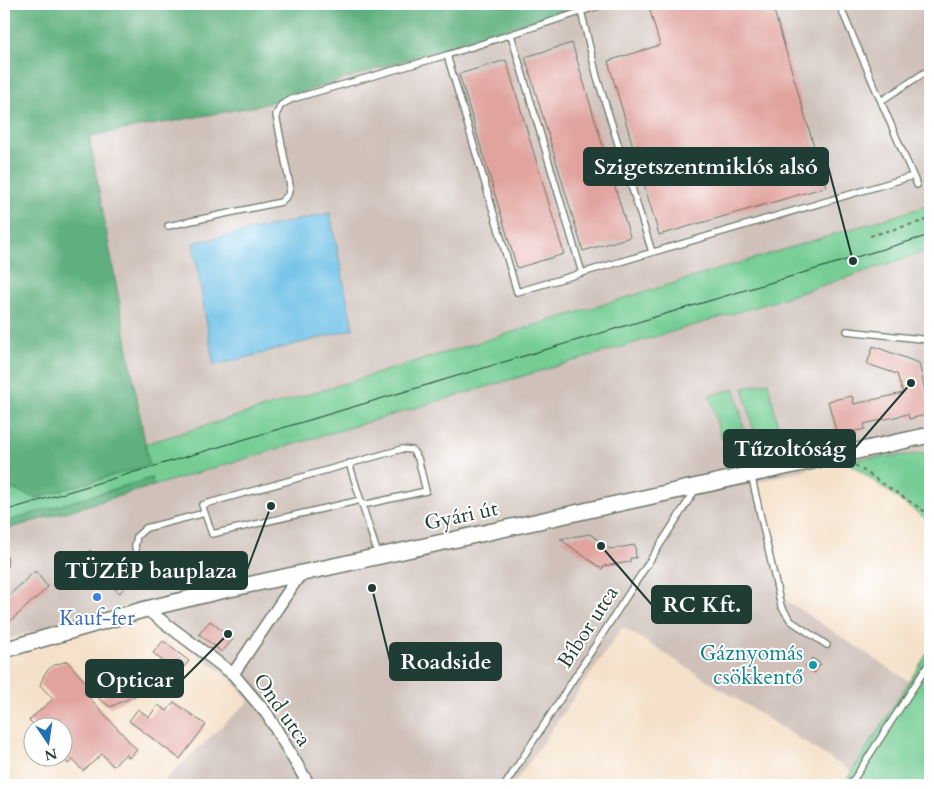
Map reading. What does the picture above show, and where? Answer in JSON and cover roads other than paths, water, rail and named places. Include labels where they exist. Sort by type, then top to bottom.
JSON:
[{"type":"street","name":"Gyári út","points":[[4,650],[146,609],[378,555],[930,435]]},
{"type":"street","points":[[233,674],[301,573]]},
{"type":"street","name":"Ond utca","points":[[146,609],[233,674],[267,714],[309,785]]},
{"type":"lane","points":[[168,226],[281,202],[288,195],[290,186],[276,115],[281,105],[292,99],[447,55],[604,4]]},
{"type":"lane","points":[[839,4],[917,185]]},
{"type":"lane","points":[[581,12],[597,77],[652,252]]},
{"type":"lane","points":[[511,35],[582,273]]},
{"type":"lane","points":[[447,55],[517,292],[913,176]]},
{"type":"lane","points":[[881,101],[930,69]]},
{"type":"lane","points":[[847,330],[930,340]]},
{"type":"lane","points":[[402,449],[412,450],[418,458],[426,491],[362,502],[212,534],[202,504],[349,463],[402,449]]},
{"type":"lane","points":[[349,463],[378,555]]},
{"type":"lane","points":[[751,474],[781,606],[791,621],[827,645]]},
{"type":"lane","name":"Bíbor utca","points":[[505,785],[698,486]]},
{"type":"lane","points":[[150,573],[137,558],[135,546],[137,536],[146,528],[205,513]]},
{"type":"lane","points":[[4,559],[4,566]]},
{"type":"lane","points":[[850,785],[930,662]]},
{"type":"water","points":[[330,213],[353,329],[214,366],[193,243]]},
{"type":"tram line","points":[[4,511],[930,235]]},
{"type":"place","name":"Szigetszentmiklós alsó","points":[[853,261]]},
{"type":"place","name":"Tűzoltóság","points":[[911,383]]},
{"type":"place","name":"TÜZÉP bauplaza","points":[[271,506]]},
{"type":"place","name":"RC Kft.","points":[[601,546]]},
{"type":"place","name":"Roadside","points":[[372,588]]},
{"type":"place","name":"Kauf-fer","points":[[97,597]]},
{"type":"place","name":"Opticar","points":[[228,634]]},
{"type":"place","name":"Gáznyomás csökkentő","points":[[813,665]]}]
